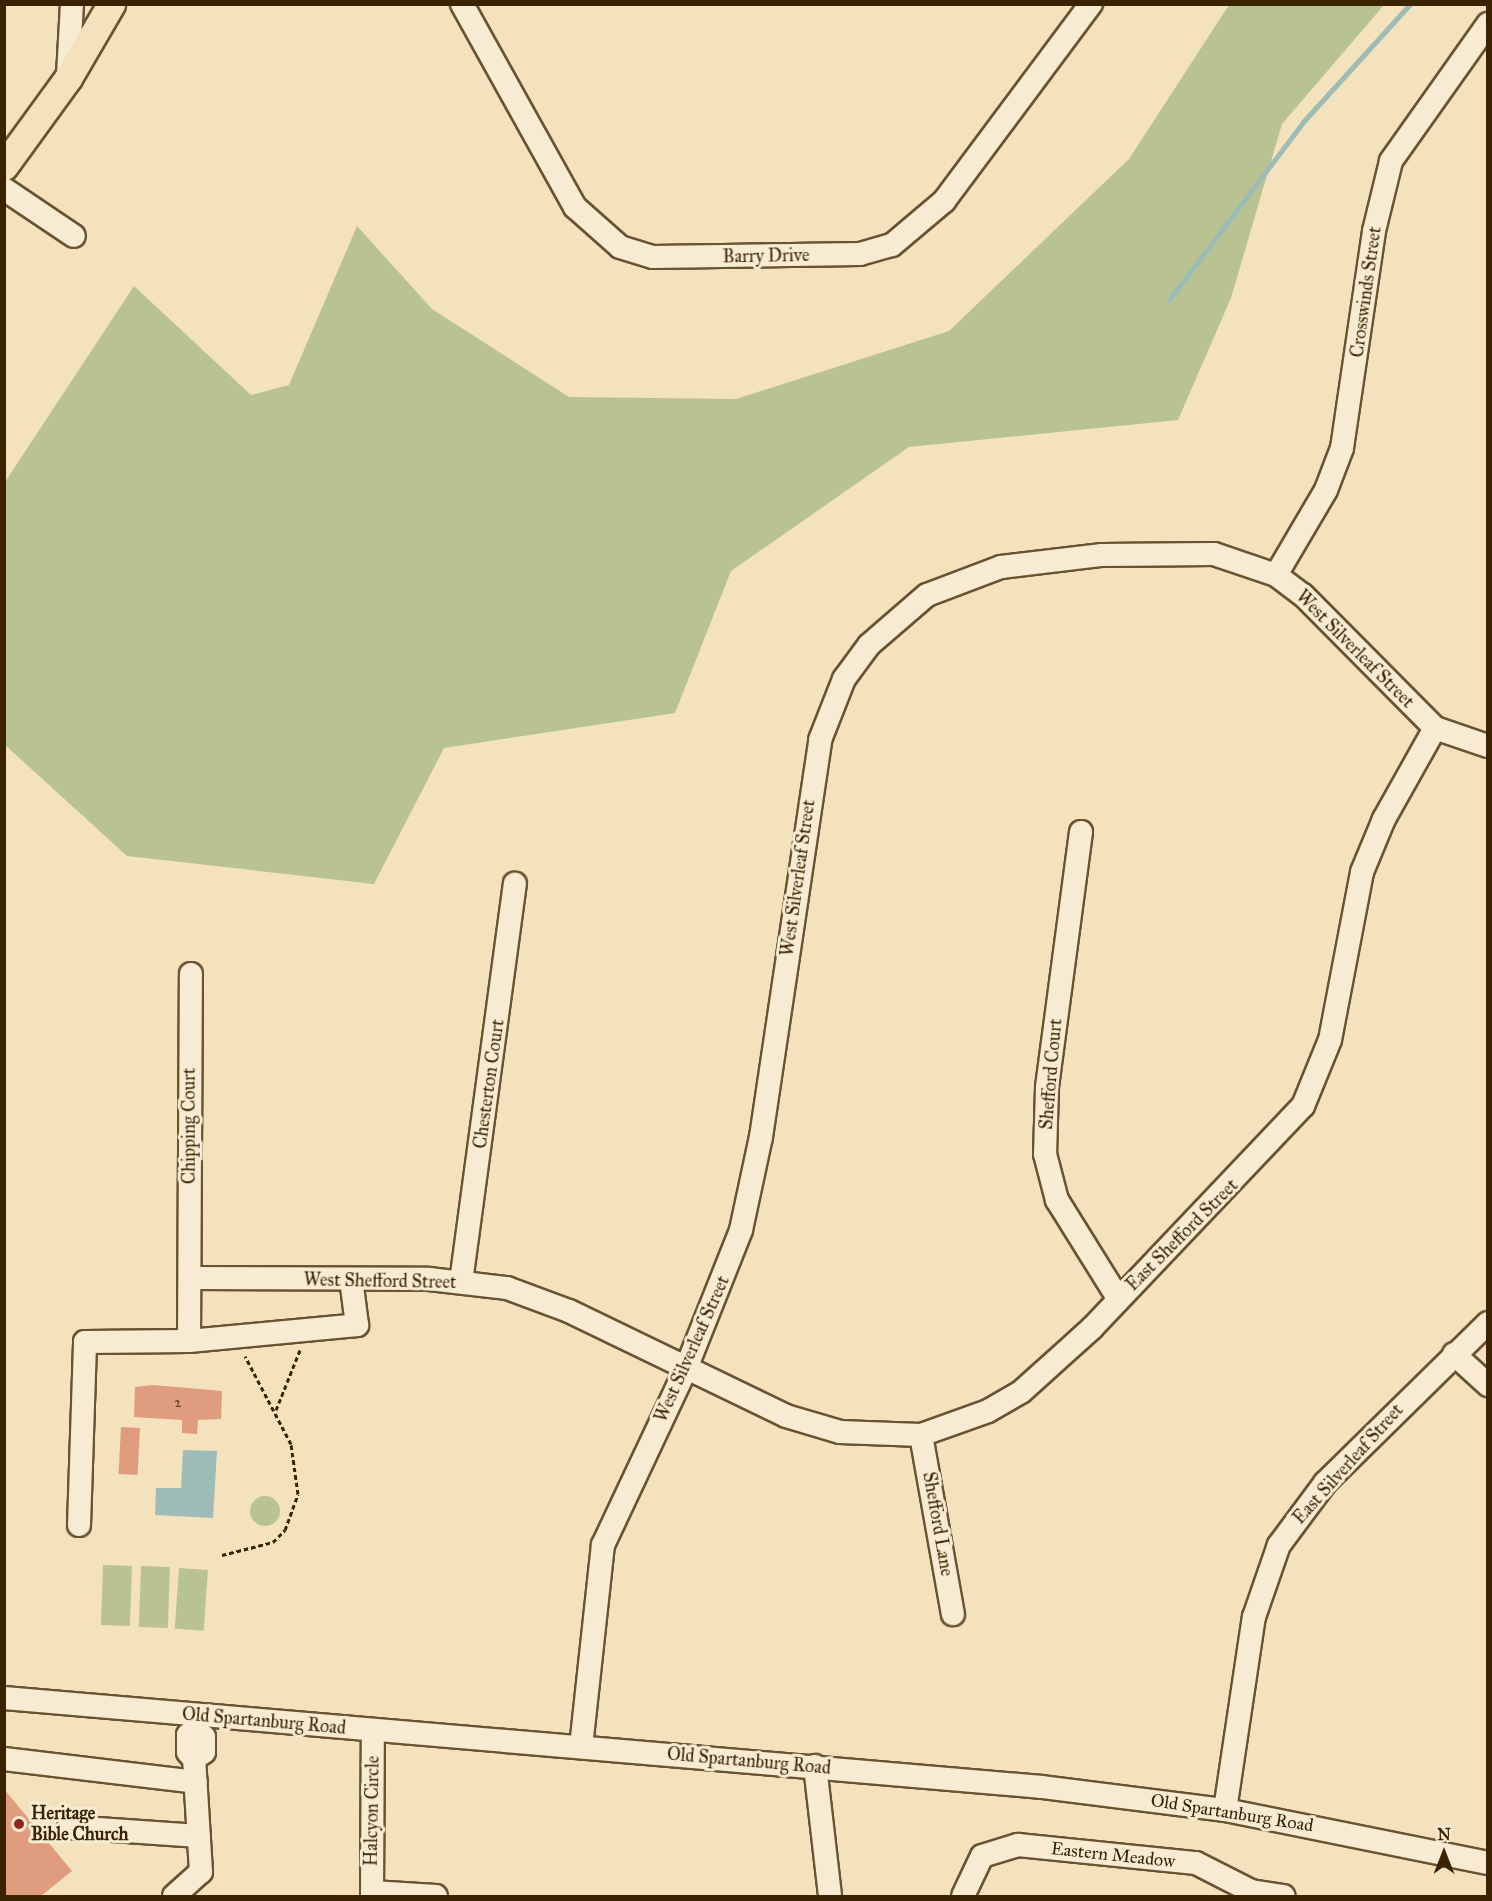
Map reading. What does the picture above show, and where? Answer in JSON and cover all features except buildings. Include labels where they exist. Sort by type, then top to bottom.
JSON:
[{"type":"main road","points":[[4,166],[68,78],[107,6]]},
{"type":"street","points":[[68,78],[72,4]]},
{"type":"street","name":"Barry Drive","points":[[462,4],[575,207],[620,247],[653,257],[860,254],[897,242],[944,201],[1091,4]]},
{"type":"street","name":"Crosswinds Street","points":[[1276,575],[1326,490],[1342,448],[1374,231],[1391,161],[1488,24]]},
{"type":"street","points":[[4,189],[74,236]]},
{"type":"street","name":"West Silverleaf Street","points":[[581,1747],[603,1545],[685,1371],[731,1262],[750,1195],[815,764],[827,717],[855,662],[921,600],[1001,567],[1191,552],[1247,562],[1276,575],[1303,595],[1435,728]]},
{"type":"street","points":[[1435,728],[1488,746]]},
{"type":"street","name":"East Shefford Street","points":[[685,1371],[817,1427],[921,1435],[1021,1392],[1118,1298],[1282,1132],[1314,1089],[1330,1041],[1362,872],[1384,819],[1435,728]]},
{"type":"street","name":"Shefford Court","points":[[1081,832],[1047,1088],[1045,1154],[1058,1200],[1118,1298]]},
{"type":"street","name":"Chesterton Court","points":[[461,1282],[515,884]]},
{"type":"street","name":"Chipping Court","points":[[190,1278],[191,974]]},
{"type":"street","points":[[189,1341],[190,1278]]},
{"type":"street","name":"West Shefford Street","points":[[190,1278],[461,1282],[539,1298],[685,1371]]},
{"type":"street","points":[[79,1525],[85,1342],[239,1338],[357,1325],[351,1279]]},
{"type":"street","name":"East Silverleaf Street","points":[[1225,1810],[1254,1617],[1279,1545],[1325,1483],[1488,1323]]},
{"type":"street","points":[[1454,1354],[1488,1385]]},
{"type":"street","name":"Shefford Lane","points":[[921,1435],[953,1614]]},
{"type":"street","name":"Old Spartanburg Road","points":[[4,1698],[196,1722],[373,1730],[815,1766],[1225,1810],[1488,1863]]},
{"type":"street","points":[[196,1722],[204,1737],[204,1752],[194,1759],[201,1896]]},
{"type":"street","name":"Halcyon Circle","points":[[373,1730],[372,1894],[436,1896]]},
{"type":"street","points":[[4,1759],[195,1782]]},
{"type":"street","points":[[815,1766],[830,1896]]},
{"type":"street","points":[[69,1827],[199,1836]]},
{"type":"street","name":"Eastern Meadow","points":[[963,1896],[982,1856],[1018,1845],[1196,1863],[1251,1891],[1284,1896]]},
{"type":"street","points":[[174,1896],[201,1872]]},
{"type":"path","points":[[276,1411],[294,1374],[305,1331]]},
{"type":"path","points":[[222,1555],[273,1542],[291,1514],[299,1469],[276,1411],[249,1368],[239,1338]]},
{"type":"green space","points":[[1229,5],[1384,5],[1282,124],[1231,298],[1178,420],[909,447],[731,571],[675,713],[444,748],[374,884],[127,856],[5,745],[5,482],[134,286],[251,395],[289,385],[357,226],[432,309],[569,397],[736,399],[949,331],[1129,159]]},
{"type":"green space","points":[[265,1496],[276,1500],[280,1511],[276,1522],[265,1526],[254,1522],[250,1511],[254,1500]]},
{"type":"green space","points":[[103,1565],[132,1566],[130,1626],[101,1625]]},
{"type":"green space","points":[[141,1566],[170,1567],[168,1628],[139,1627]]},
{"type":"green space","points":[[179,1568],[208,1570],[204,1631],[175,1629]]},
{"type":"water","points":[[183,1450],[217,1451],[213,1518],[155,1515],[156,1488],[181,1488]]},
{"type":"waterway","points":[[1169,300],[1303,122],[1410,4]]},
{"type":"place","name":"Heritage Bible Church","points":[[19,1824]]}]
